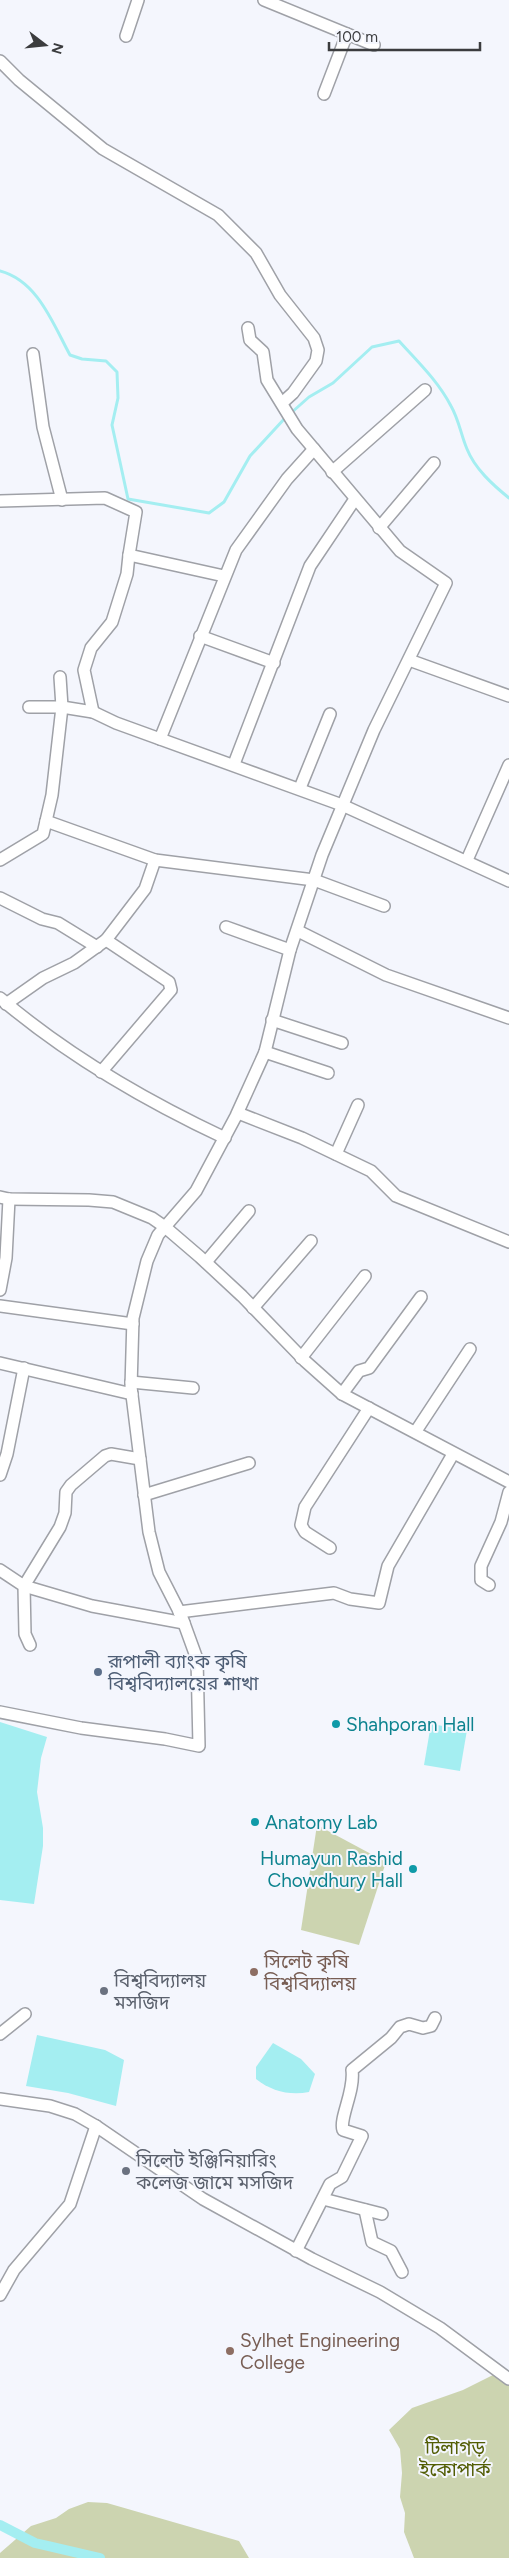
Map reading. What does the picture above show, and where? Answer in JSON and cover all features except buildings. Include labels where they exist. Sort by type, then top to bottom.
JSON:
[{"type":"street","points":[[126,36],[138,0]]},
{"type":"street","points":[[264,0],[374,45]]},
{"type":"street","points":[[324,94],[346,34]]},
{"type":"street","points":[[0,60],[19,80],[104,149],[218,215],[256,253],[280,295],[314,338],[318,350],[316,361],[293,393],[282,403]]},
{"type":"street","points":[[0,1712],[81,1728],[165,1739],[198,1746],[197,1659],[182,1617],[159,1572],[149,1532],[132,1388],[133,1324],[147,1261],[158,1235],[196,1191],[238,1113],[266,1052],[290,950],[342,805],[374,730],[446,583],[400,551],[298,429],[267,380],[263,352],[250,340],[248,328]]},
{"type":"street","points":[[33,354],[43,426],[62,500]]},
{"type":"street","points":[[332,472],[425,390]]},
{"type":"street","points":[[160,739],[236,550],[288,479],[314,449]]},
{"type":"street","points":[[379,528],[434,463]]},
{"type":"street","points":[[0,501],[105,498],[136,512],[127,574],[112,622],[91,648],[84,670],[93,712]]},
{"type":"street","points":[[234,764],[310,566],[355,499]]},
{"type":"street","points":[[129,555],[224,576]]},
{"type":"street","points":[[200,636],[274,663]]},
{"type":"street","points":[[409,660],[509,696]]},
{"type":"street","points":[[0,860],[43,834],[52,795],[62,707],[60,677]]},
{"type":"street","points":[[29,707],[62,707],[93,712],[160,739],[234,764],[342,805],[467,860],[509,881]]},
{"type":"street","points":[[300,788],[330,714]]},
{"type":"street","points":[[467,860],[509,765]]},
{"type":"street","points":[[46,821],[155,860],[314,880],[384,906]]},
{"type":"street","points":[[155,860],[146,889],[102,944],[74,964],[43,978],[3,1001],[43,1034],[102,1072],[166,1110],[225,1138]]},
{"type":"street","points":[[0,898],[42,919],[58,923],[102,944],[169,982],[171,990],[102,1072]]},
{"type":"street","points":[[226,927],[290,950]]},
{"type":"street","points":[[298,931],[386,975],[509,1018]]},
{"type":"street","points":[[272,1020],[342,1043]]},
{"type":"street","points":[[266,1052],[328,1073]]},
{"type":"street","points":[[336,1154],[358,1105]]},
{"type":"street","points":[[238,1113],[336,1154],[371,1171],[396,1196],[509,1242]]},
{"type":"street","points":[[0,1290],[6,1258],[4,1198],[113,1202],[136,1210],[165,1227],[206,1262],[254,1308],[301,1358],[342,1394],[416,1431],[453,1454],[509,1482]]},
{"type":"street","points":[[206,1262],[249,1211]]},
{"type":"street","points":[[254,1308],[311,1241]]},
{"type":"street","points":[[301,1358],[365,1276]]},
{"type":"street","points":[[342,1394],[360,1371],[369,1368],[421,1297]]},
{"type":"street","points":[[0,1306],[133,1324]]},
{"type":"street","points":[[416,1431],[470,1349]]},
{"type":"street","points":[[0,1362],[132,1388],[193,1388]]},
{"type":"street","points":[[0,1475],[7,1454],[24,1368]]},
{"type":"street","points":[[330,1548],[305,1532],[301,1525],[306,1507],[369,1408]]},
{"type":"street","points":[[30,1645],[25,1634],[24,1586],[60,1527],[65,1513],[66,1492],[71,1485],[105,1456],[111,1454],[140,1459]]},
{"type":"street","points":[[0,1570],[24,1586],[92,1606],[182,1617],[334,1593],[358,1601],[379,1603],[388,1566],[453,1454]]},
{"type":"street","points":[[144,1495],[249,1463]]},
{"type":"street","points":[[489,1585],[481,1580],[482,1566],[501,1522],[509,1492]]},
{"type":"street","points":[[0,2034],[25,2014]]},
{"type":"street","points":[[296,2251],[330,2184],[342,2177],[362,2136],[343,2130],[341,2124],[352,2093],[352,2070],[391,2038],[400,2027],[409,2024],[423,2028],[431,2026],[435,2018]]},
{"type":"street","points":[[0,2099],[50,2106],[75,2114],[96,2126],[203,2199],[296,2251],[380,2292],[432,2323],[508,2377]]},
{"type":"street","points":[[0,2294],[14,2270],[70,2204],[96,2126]]},
{"type":"street","points":[[323,2199],[382,2214]]},
{"type":"street","points":[[365,2210],[372,2242],[391,2251],[402,2272]]},
{"type":"green space","points":[[317,1825],[386,1862],[359,1945],[301,1930]]},
{"type":"green space","name":"টিলাগড় ইকোপার্ক","points":[[503,2370],[509,2372],[509,2558],[414,2558],[404,2532],[405,2513],[400,2497],[402,2473],[400,2449],[389,2430],[412,2408],[463,2390]]},
{"type":"green space","points":[[88,2502],[107,2503],[239,2541],[249,2558],[0,2558],[0,2553],[31,2526],[56,2518],[69,2509]]},
{"type":"water","points":[[0,1722],[47,1737],[41,1758],[37,1792],[43,1828],[43,1846],[34,1904],[0,1900]]},
{"type":"water","points":[[431,1724],[467,1730],[460,1771],[424,1765]]},
{"type":"water","points":[[37,2035],[105,2050],[124,2060],[116,2106],[68,2093],[26,2086]]},
{"type":"water","points":[[273,2043],[301,2059],[315,2074],[309,2092],[281,2092],[268,2087],[256,2079],[256,2067]]},
{"type":"waterway","points":[[0,271],[13,276],[25,284],[34,294],[43,305],[70,355],[82,359],[106,361],[117,372],[118,398],[112,425],[128,499],[209,513],[224,502],[250,456],[286,417]]},
{"type":"waterway","points":[[291,413],[309,397],[333,383],[372,347],[399,341],[427,372],[446,397],[454,411],[470,456],[491,482],[509,498]]},
{"type":"waterway","points":[[0,2525],[35,2543],[100,2558]]},
{"type":"place","name":"রূপালী ব্যাংক কৃষি বিশ্ববিদ্যালয়ের শাখা","points":[[98,1672]]},
{"type":"place","name":"Shahporan Hall","points":[[336,1724]]},
{"type":"place","name":"Anatomy Lab","points":[[255,1822]]},
{"type":"place","name":"Humayun Rashid Chowdhury Hall","points":[[413,1869]]},
{"type":"place","name":"সিলেট কৃষি বিশ্ববিদ্যালয়","points":[[254,1972]]},
{"type":"place","name":"বিশ্ববিদ্যালয় মসজিদ","points":[[104,1991]]},
{"type":"place","name":"সিলেট ইঞ্জিনিয়ারিং কলেজ জামে মসজিদ","points":[[126,2171]]},
{"type":"place","name":"Sylhet Engineering College","points":[[230,2351]]}]
